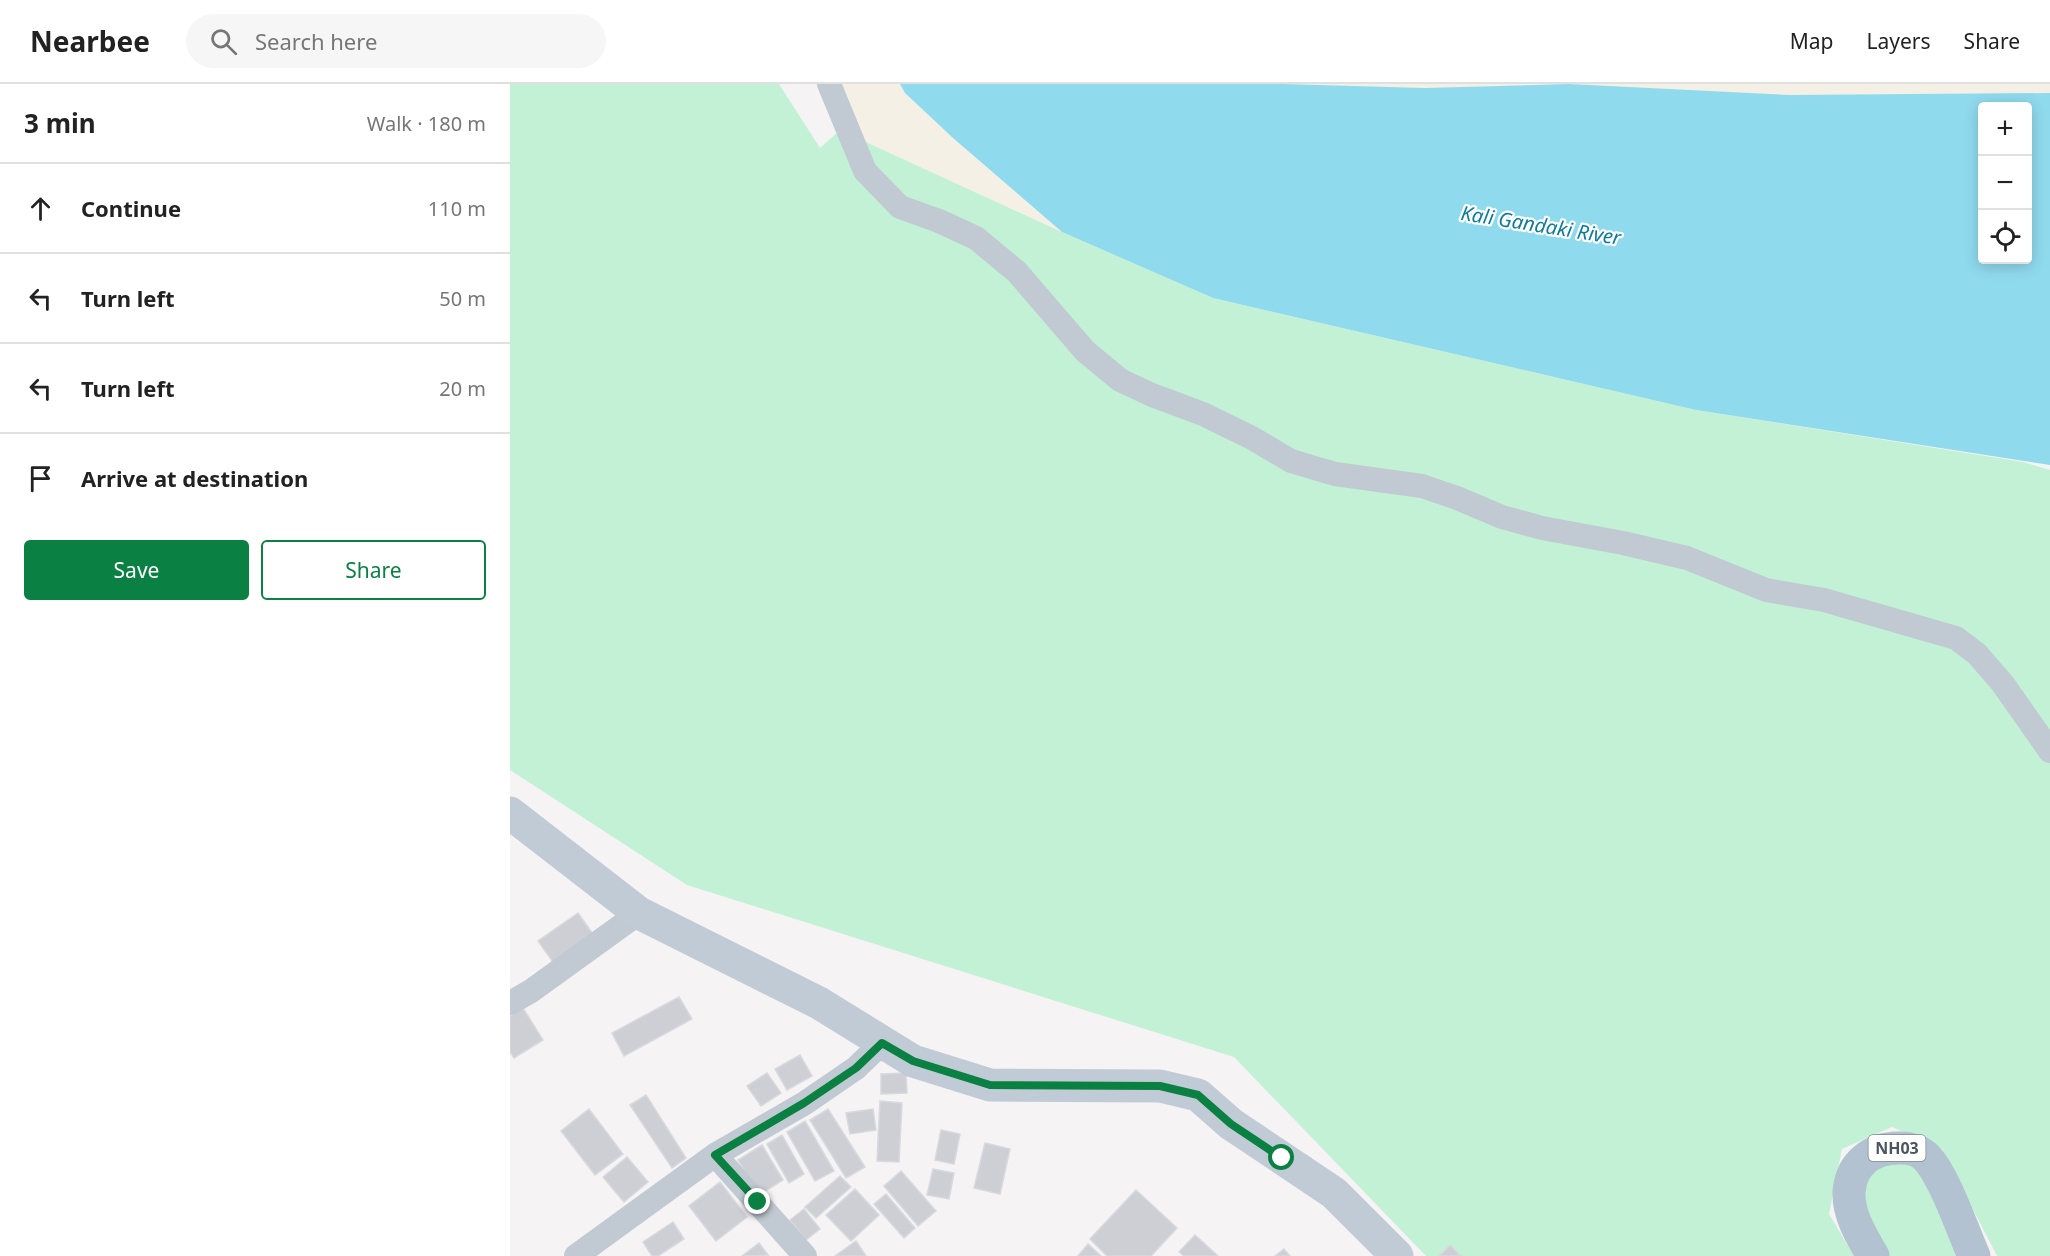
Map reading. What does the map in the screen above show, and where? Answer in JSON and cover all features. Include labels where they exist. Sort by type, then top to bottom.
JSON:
[{"type":"main road","points":[[510,813],[639,913],[819,1003],[913,1061],[990,1085],[1160,1086],[1198,1095],[1231,1124],[1334,1193],[1396,1256]]},
{"type":"main road","name":"NH03","points":[[1873,1256],[1852,1215],[1849,1193],[1852,1176],[1858,1164],[1870,1154],[1891,1148],[1910,1148],[1925,1156],[1936,1171],[1974,1256]]},
{"type":"street","points":[[829,84],[866,171],[900,207],[976,238],[1017,272],[1085,351],[1120,380],[1203,414],[1252,438],[1291,461],[1335,474],[1422,486],[1458,498],[1502,517],[1542,528],[1687,558],[1766,590],[1824,600],[1956,638],[1977,654],[2003,684],[2050,751]]},
{"type":"street","points":[[510,1003],[531,991],[639,913]]},
{"type":"street","points":[[576,1256],[715,1155],[804,1103],[856,1068],[882,1043]]},
{"type":"street","points":[[715,1155],[805,1256]]},
{"type":"green space","points":[[510,84],[779,84],[820,148],[840,130],[1062,232],[1213,298],[1696,410],[2023,462],[2050,470],[2050,1256],[1997,1256],[1942,1149],[1892,1127],[1842,1149],[1829,1214],[1854,1256],[1426,1256],[1234,1057],[687,885],[510,770]]},
{"type":"green space","points":[[1905,1159],[1924,1173],[1961,1256],[1884,1256],[1861,1193],[1874,1164]]},
{"type":"sand","points":[[827,84],[900,84],[905,93],[953,138],[1062,232],[840,130]]},
{"type":"sand","points":[[1283,84],[1534,84],[1425,88]]},
{"type":"sand","points":[[1569,84],[2050,84],[2050,93],[1790,95]]},
{"type":"water","name":"Kali Gandaki River","points":[[900,84],[1283,84],[1425,88],[1569,84],[1790,95],[2050,93],[2050,465],[1696,410],[1213,298],[1062,232],[953,138],[905,93]]},
{"type":"building","points":[[578,913],[595,937],[555,965],[538,941]]},
{"type":"building","points":[[679,997],[692,1019],[624,1056],[612,1033]]},
{"type":"building","points":[[523,1008],[543,1040],[514,1058],[510,1052],[510,1016]]},
{"type":"building","points":[[800,1055],[812,1076],[787,1090],[775,1069]]},
{"type":"building","points":[[767,1073],[781,1093],[761,1106],[747,1086]]},
{"type":"building","points":[[906,1073],[907,1093],[881,1094],[881,1074]]},
{"type":"building","points":[[646,1095],[686,1158],[672,1168],[630,1105]]},
{"type":"building","points":[[880,1101],[902,1103],[899,1162],[877,1161]]},
{"type":"building","points":[[589,1109],[623,1154],[595,1175],[561,1131]]},
{"type":"building","points":[[828,1109],[865,1167],[846,1178],[810,1120]]},
{"type":"building","points":[[873,1109],[876,1130],[850,1134],[846,1113]]},
{"type":"building","points":[[805,1121],[834,1171],[815,1181],[787,1132]]},
{"type":"building","points":[[941,1130],[960,1134],[954,1164],[935,1160]]},
{"type":"building","points":[[782,1135],[804,1174],[789,1183],[767,1144]]},
{"type":"building","points":[[985,1143],[1010,1149],[1000,1194],[974,1188]]},
{"type":"building","points":[[762,1145],[783,1180],[759,1195],[738,1160]]},
{"type":"building","points":[[627,1157],[648,1182],[624,1202],[603,1177]]},
{"type":"building","points":[[933,1169],[954,1173],[949,1199],[927,1195]]},
{"type":"building","points":[[901,1171],[936,1211],[918,1226],[884,1186]]},
{"type":"building","points":[[840,1176],[851,1187],[816,1218],[805,1207]]},
{"type":"building","points":[[720,1182],[747,1217],[716,1241],[689,1206]]},
{"type":"building","points":[[855,1189],[879,1215],[851,1241],[826,1215]]},
{"type":"building","points":[[1136,1190],[1177,1228],[1151,1256],[1107,1256],[1090,1239]]},
{"type":"building","points":[[886,1194],[915,1228],[904,1238],[874,1204]]},
{"type":"building","points":[[804,1209],[820,1229],[806,1240],[790,1220]]},
{"type":"building","points":[[673,1222],[684,1239],[658,1256],[652,1256],[643,1242]]},
{"type":"building","points":[[1195,1235],[1218,1256],[1184,1256],[1179,1252]]},
{"type":"building","points":[[856,1241],[866,1256],[835,1256]]},
{"type":"building","points":[[759,1243],[768,1255],[742,1256]]},
{"type":"building","points":[[1088,1244],[1101,1256],[1078,1256]]},
{"type":"building","points":[[1450,1245],[1461,1256],[1439,1256]]},
{"type":"building","points":[[1284,1249],[1290,1256],[1275,1256]]},
{"type":"route","points":[[758,1202],[715,1155],[804,1103],[856,1068],[882,1043],[913,1061],[990,1085],[1160,1086],[1198,1095],[1231,1124],[1282,1158]]}]
